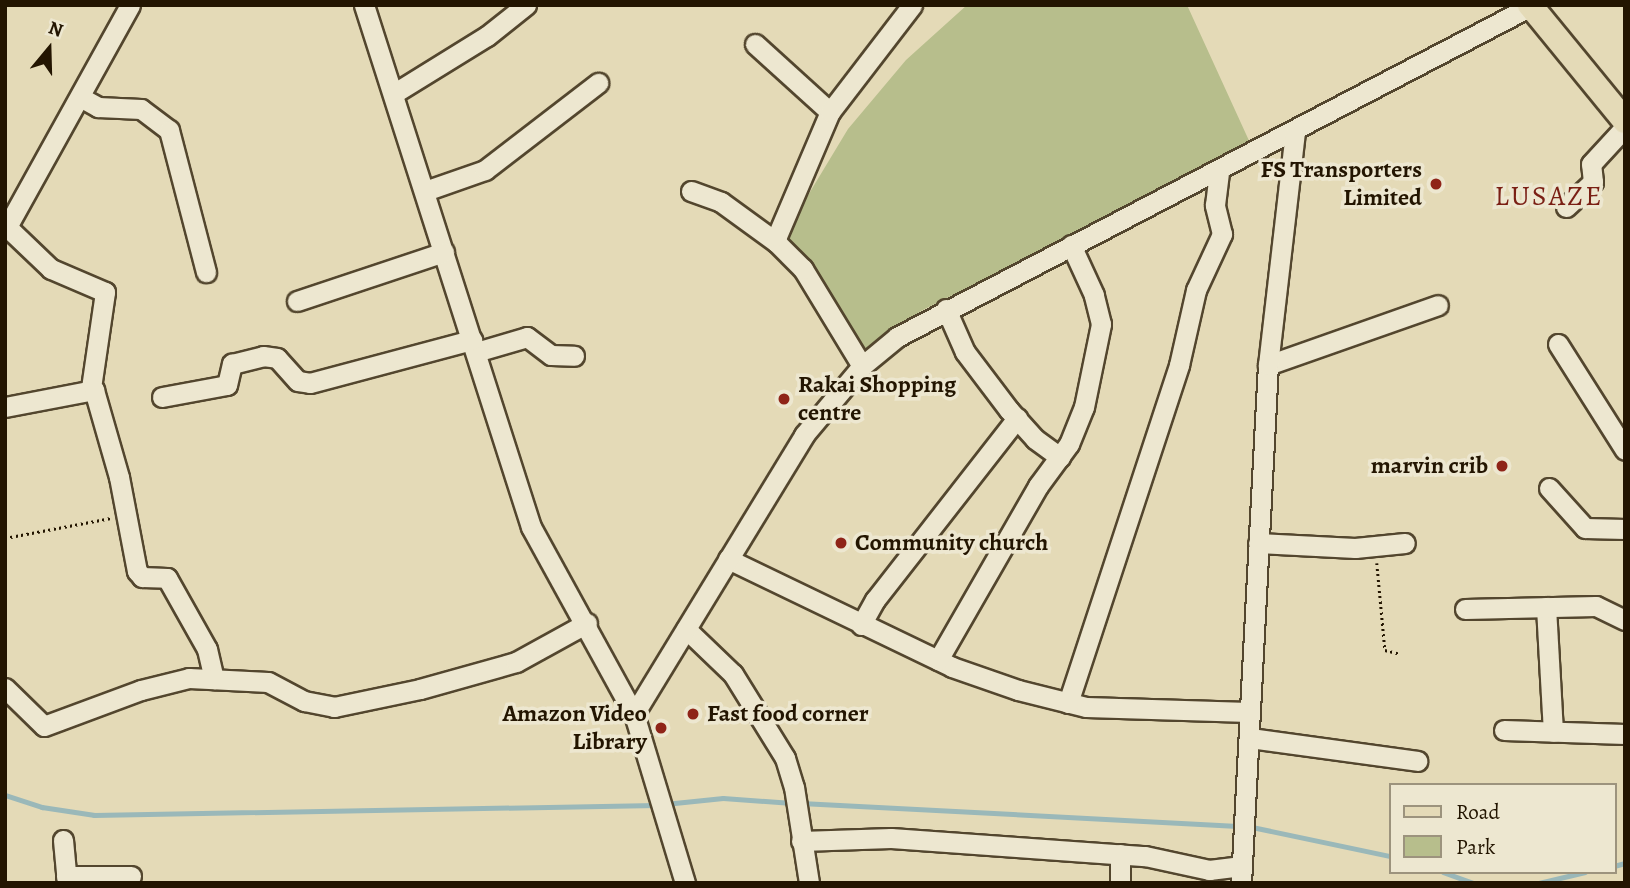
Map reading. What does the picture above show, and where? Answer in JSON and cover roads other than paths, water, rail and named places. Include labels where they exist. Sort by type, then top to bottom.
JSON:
[{"type":"main road","points":[[1531,6],[1625,121]]},
{"type":"street","points":[[130,5],[7,229],[51,269],[105,292],[91,388],[119,477],[137,571],[144,577],[167,578],[207,649],[214,679]]},
{"type":"street","points":[[364,5],[531,527],[635,714],[684,883]]},
{"type":"street","points":[[393,94],[452,60],[526,5]]},
{"type":"street","points":[[776,242],[780,225],[830,112],[912,5]]},
{"type":"street","points":[[635,714],[804,435],[862,366],[897,337],[946,309],[1295,133],[1531,6]]},
{"type":"street","points":[[755,44],[830,112]]},
{"type":"street","points":[[425,191],[485,170],[598,83]]},
{"type":"street","points":[[80,97],[98,107],[141,109],[169,131],[206,272]]},
{"type":"street","points":[[1566,207],[1593,182],[1591,164],[1625,127]]},
{"type":"street","points":[[801,841],[891,838],[1121,854],[1241,874],[1268,365],[1295,133]]},
{"type":"street","points":[[1069,703],[1179,365],[1196,290],[1222,234],[1215,205],[1219,170]]},
{"type":"street","points":[[691,191],[721,202],[776,242],[803,269],[862,366]]},
{"type":"street","points":[[938,660],[1038,486],[1060,457],[1078,424],[1100,344],[1099,309],[1071,245]]},
{"type":"street","points":[[297,301],[444,252]]},
{"type":"street","points":[[1268,365],[1438,305]]},
{"type":"street","points":[[946,309],[965,352],[1035,439],[1060,457]]},
{"type":"street","points":[[162,397],[227,385],[232,364],[263,356],[277,358],[298,381],[310,383],[474,346],[527,337],[551,355],[574,356]]},
{"type":"street","points":[[1558,344],[1625,450]]},
{"type":"street","points":[[5,407],[91,388]]},
{"type":"street","points":[[861,625],[875,600],[1017,418]]},
{"type":"street","points":[[1549,488],[1585,528],[1625,529]]},
{"type":"street","points":[[1258,542],[1376,546],[1405,543]]},
{"type":"street","points":[[728,559],[861,625],[938,660],[1018,691],[1069,703],[1122,710],[1249,712]]},
{"type":"street","points":[[1465,609],[1596,606],[1625,620]]},
{"type":"street","points":[[1546,607],[1553,733]]},
{"type":"street","points":[[5,688],[44,726],[171,681],[214,679],[268,682],[304,701],[334,707],[420,690],[516,662],[586,623]]},
{"type":"street","points":[[686,629],[733,674],[767,724],[794,788],[809,883]]},
{"type":"street","points":[[1504,730],[1625,734]]},
{"type":"street","points":[[1250,738],[1417,761]]},
{"type":"street","points":[[63,840],[66,880],[131,876]]},
{"type":"street","points":[[1119,883],[1121,854]]},
{"type":"waterway","points":[[5,795],[42,807],[94,815],[656,805]]},
{"type":"waterway","points":[[665,804],[723,798],[792,803]]},
{"type":"waterway","points":[[801,803],[1237,826]]},
{"type":"waterway","points":[[1252,827],[1388,856]]},
{"type":"waterway","points":[[1616,865],[1625,863]]},
{"type":"waterway","points":[[1449,874],[1474,883]]},
{"type":"waterway","points":[[1539,883],[1577,874]]},
{"type":"place","name":"FS Transporters Limited","points":[[1436,184]]},
{"type":"place","name":"Rakai Shopping centre","points":[[784,399]]},
{"type":"place","name":"marvin crib","points":[[1502,466]]},
{"type":"place","name":"Community church","points":[[841,543]]},
{"type":"place","name":"Fast food corner","points":[[693,714]]},
{"type":"place","name":"Amazon Video Library","points":[[661,728]]},
{"type":"district","name":"LUSAZE","points":[[1549,196]]}]
